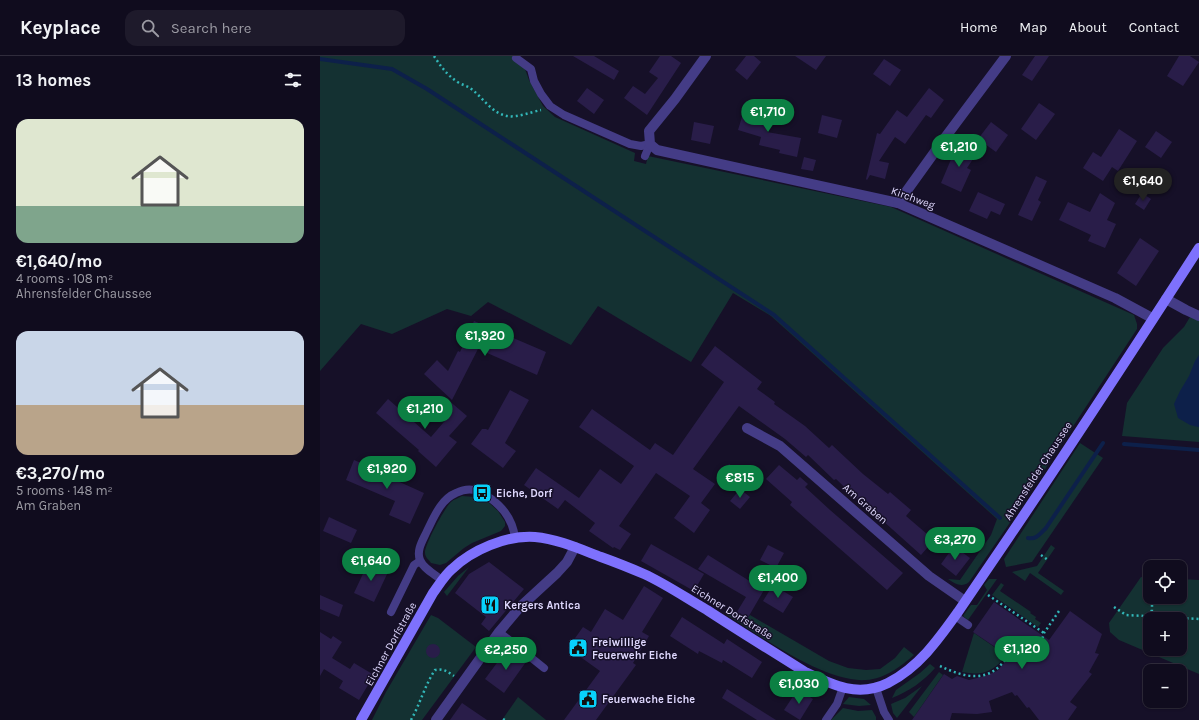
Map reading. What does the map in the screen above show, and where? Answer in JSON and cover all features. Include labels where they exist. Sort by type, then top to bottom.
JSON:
[{"type":"main road","name":"Ahrensfelder Chaussee","points":[[876,688],[901,676],[913,667],[924,656],[955,616],[1036,497],[1199,248]]},
{"type":"main road","name":"Eichner Dorfstraße","points":[[361,720],[433,593],[442,580],[452,569],[478,551],[497,543],[515,538],[534,537],[552,540],[615,562],[651,578],[695,603],[805,672],[842,688],[857,690],[876,688]]},
{"type":"street","points":[[650,144],[649,131],[675,99],[706,56]]},
{"type":"street","points":[[898,203],[1006,56]]},
{"type":"street","name":"Kirchweg","points":[[650,144],[657,150],[898,203],[1115,298],[1152,318]]},
{"type":"street","points":[[1166,299],[1199,316]]},
{"type":"street","name":"Am Graben","points":[[747,428],[780,446],[929,576],[965,601]]},
{"type":"street","points":[[436,720],[499,632],[520,607],[557,574],[567,562],[575,547]]},
{"type":"lane","points":[[516,58],[531,69],[534,81],[550,106],[564,114],[630,144],[641,146],[650,144]]},
{"type":"lane","points":[[645,156],[650,144]]},
{"type":"lane","points":[[442,580],[426,568],[420,561],[419,551],[439,509],[445,500],[455,493],[469,489],[479,491],[498,504],[510,520],[515,538]]},
{"type":"lane","points":[[391,612],[414,565],[420,561]]},
{"type":"lane","points":[[955,616],[968,625]]},
{"type":"lane","points":[[499,632],[544,668]]},
{"type":"lane","points":[[826,720],[837,704],[842,688]]},
{"type":"lane","points":[[876,688],[884,712],[889,720]]},
{"type":"path","points":[[434,56],[449,76],[460,84],[470,88],[498,113],[508,116],[519,115],[548,108],[550,106]]},
{"type":"path","points":[[1041,555],[1048,560]]},
{"type":"path","points":[[988,595],[1044,632]]},
{"type":"path","points":[[1114,607],[1126,615],[1143,616]]},
{"type":"path","points":[[1041,643],[1044,632],[1059,611]]},
{"type":"path","points":[[1187,618],[1199,618]]},
{"type":"path","points":[[940,666],[960,675],[982,676],[996,669],[1006,659]]},
{"type":"path","points":[[411,720],[429,679],[435,670],[440,668],[445,670],[463,682]]},
{"type":"green space","points":[[320,56],[517,56],[543,106],[555,117],[635,153],[634,161],[646,164],[648,156],[891,207],[1134,315],[1137,329],[1009,524],[969,582],[964,585],[958,585],[948,579],[960,580],[991,535],[997,519],[771,316],[733,293],[691,362],[598,306],[571,345],[488,302],[471,316],[447,309],[392,334],[361,324],[320,371]]},
{"type":"green space","points":[[1190,317],[1199,320],[1199,442],[1122,436],[1127,403],[1163,348],[1184,327]]},
{"type":"green space","points":[[1080,443],[1103,458],[1032,562],[1006,567],[1004,559]]},
{"type":"green space","points":[[462,496],[475,497],[487,501],[498,511],[505,522],[505,526],[501,531],[472,543],[464,548],[446,563],[440,565],[431,563],[426,557],[425,553],[431,535],[448,505],[452,501]]},
{"type":"green space","points":[[1051,545],[1055,548],[1038,573],[1064,591],[1061,595],[1030,573],[1025,581],[1012,572],[1037,566]]},
{"type":"green space","points":[[469,567],[447,596],[444,592],[458,576]]},
{"type":"green space","points":[[1141,577],[1143,577],[1143,604],[1187,604],[1187,579],[1199,580],[1199,674],[1187,669],[1187,664],[1175,664],[1157,656],[1187,656],[1187,612],[1143,612],[1143,650],[1119,640],[1110,632],[1109,623]]},
{"type":"green space","points":[[989,579],[997,579],[968,620],[963,616],[971,605],[977,605],[987,590],[984,585]]},
{"type":"green space","points":[[1001,583],[1004,585],[1000,591],[1031,612],[1030,613],[1036,617],[1035,619],[1041,623],[1038,627],[992,595]]},
{"type":"green space","points":[[728,611],[745,621],[750,615],[829,661],[848,668],[866,670],[880,669],[895,658],[904,647],[914,655],[886,675],[866,680],[850,679],[813,667],[794,657],[727,615]]},
{"type":"green space","points":[[431,615],[438,618],[476,647],[422,720],[372,720],[386,692]]},
{"type":"green space","points":[[974,633],[1006,655],[992,669],[982,673],[962,672]]},
{"type":"green space","points":[[930,664],[935,668],[921,682],[892,698],[896,690]]},
{"type":"green space","points":[[939,672],[943,675],[914,717],[909,712]]},
{"type":"green space","points":[[922,686],[897,718],[893,713],[891,704],[905,698]]},
{"type":"green space","points":[[518,697],[546,720],[502,720]]},
{"type":"green space","points":[[849,697],[864,699],[871,705],[859,706],[843,704]]},
{"type":"green space","points":[[843,708],[858,711],[872,710],[876,720],[831,720]]},
{"type":"water","points":[[1199,355],[1198,427],[1190,425],[1178,418],[1174,404]]},
{"type":"building","points":[[573,56],[594,56],[619,71],[614,80]]},
{"type":"building","points":[[660,56],[671,56],[681,63],[647,115],[624,98],[633,86],[645,94],[658,78],[649,72]]},
{"type":"building","points":[[746,56],[754,56],[761,62],[747,80],[735,70]]},
{"type":"building","points":[[795,56],[826,56],[816,70]]},
{"type":"building","points":[[1035,56],[1049,56],[1032,81],[1022,75]]},
{"type":"building","points":[[1179,56],[1190,56],[1199,62],[1183,86],[1167,76]]},
{"type":"building","points":[[884,59],[901,70],[890,86],[873,74]]},
{"type":"building","points":[[587,88],[604,100],[594,114],[577,101]]},
{"type":"building","points":[[929,88],[944,100],[931,118],[926,115],[905,144],[895,137],[879,161],[889,163],[885,179],[870,175],[867,180],[877,133],[880,134],[897,110],[907,117]]},
{"type":"building","points":[[1039,103],[1055,114],[1036,140],[1021,129]]},
{"type":"building","points":[[745,107],[771,115],[767,132],[801,138],[797,157],[779,153],[780,150],[759,145],[761,137],[738,130]]},
{"type":"building","points":[[822,115],[842,120],[837,138],[818,133]]},
{"type":"building","points":[[694,122],[714,126],[710,144],[691,140]]},
{"type":"building","points":[[991,122],[1008,135],[996,152],[978,139]]},
{"type":"building","points":[[1119,129],[1137,141],[1118,171],[1112,167],[1103,181],[1083,168],[1093,152],[1101,157]]},
{"type":"building","points":[[1156,131],[1172,142],[1161,158],[1145,147]]},
{"type":"building","points":[[963,143],[977,153],[967,168],[971,170],[961,192],[941,183],[952,157]]},
{"type":"building","points":[[804,157],[816,160],[813,171],[801,169]]},
{"type":"building","points":[[1036,176],[1047,181],[1038,200],[1041,202],[1032,221],[1018,215]]},
{"type":"building","points":[[978,192],[1005,204],[1000,215],[991,211],[987,219],[969,211]]},
{"type":"building","points":[[1100,193],[1115,203],[1107,220],[1116,224],[1105,248],[1088,241],[1091,235],[1059,220],[1068,202],[1090,212]]},
{"type":"building","points":[[1142,193],[1151,199],[1144,210],[1135,204]]},
{"type":"building","points":[[1140,238],[1159,251],[1136,286],[1117,273]]},
{"type":"building","points":[[474,321],[546,352],[537,375],[478,349],[452,400],[424,374],[437,360],[448,371],[458,351],[460,352]]},
{"type":"building","points":[[715,346],[762,382],[757,389],[775,402],[774,404],[805,426],[829,448],[832,445],[863,474],[888,494],[890,492],[911,510],[906,516],[934,540],[921,555],[863,503],[862,504],[836,479],[834,480],[808,455],[806,457],[785,439],[739,406],[693,469],[715,484],[701,503],[710,510],[694,533],[674,518],[690,496],[656,473],[619,526],[631,534],[620,550],[614,547],[613,548],[589,531],[595,523],[565,500],[558,509],[524,485],[536,468],[579,498],[600,469],[621,484],[634,466],[579,427],[592,409],[650,450],[655,443],[673,455],[724,382],[701,365]]},
{"type":"building","points":[[510,390],[529,400],[505,443],[516,451],[503,468],[471,444],[482,429],[488,430]]},
{"type":"building","points":[[388,399],[431,437],[449,416],[439,408],[447,399],[467,416],[449,436],[457,442],[436,467],[418,451],[419,450],[376,413]]},
{"type":"building","points":[[354,460],[394,477],[393,479],[424,493],[410,524],[389,515],[395,501],[346,480]]},
{"type":"building","points":[[729,464],[739,471],[733,480],[723,474]]},
{"type":"building","points":[[779,465],[797,480],[800,477],[808,484],[805,487],[903,573],[887,590],[790,505],[792,502],[766,479]]},
{"type":"building","points":[[740,489],[750,497],[740,509],[730,501]]},
{"type":"building","points":[[329,517],[357,530],[351,543],[323,531]]},
{"type":"building","points":[[651,544],[704,574],[694,591],[641,561]]},
{"type":"building","points":[[768,545],[784,553],[776,568],[760,560]]},
{"type":"building","points":[[954,546],[970,558],[956,576],[941,564]]},
{"type":"building","points":[[708,555],[764,590],[746,621],[735,615],[746,597],[698,569]]},
{"type":"building","name":"Kergers Antica","points":[[489,562],[524,589],[489,631],[481,624],[486,617],[455,593],[469,574]]},
{"type":"building","points":[[368,563],[388,572],[374,602],[354,593]]},
{"type":"building","points":[[773,585],[793,597],[783,613],[763,601]]},
{"type":"building","points":[[644,586],[663,598],[642,632],[649,636],[633,663],[636,665],[596,720],[564,720],[600,671],[568,648],[583,627],[591,632],[605,609],[623,620]]},
{"type":"building","points":[[320,595],[343,605],[339,617],[320,609]]},
{"type":"building","points":[[994,602],[1049,640],[1070,611],[1102,634],[1095,653],[1099,654],[1089,672],[1092,674],[1070,702],[1077,707],[1068,720],[1039,720],[1029,707],[1027,708],[1017,695],[1015,696],[1012,692],[989,701],[992,712],[977,714],[952,713],[950,720],[912,720],[944,674],[952,679],[957,676],[969,680],[985,676],[997,671],[1010,657],[973,632]]},
{"type":"building","points":[[682,617],[724,644],[727,639],[762,662],[752,678],[723,660],[722,663],[699,651],[698,654],[670,636]]},
{"type":"building","points":[[320,632],[331,639],[333,636],[342,642],[332,658],[350,669],[354,663],[374,675],[359,700],[339,688],[343,681],[324,669],[320,676]]},
{"type":"building","points":[[433,644],[438,646],[440,651],[438,656],[433,658],[428,656],[426,651],[428,646]]},
{"type":"building","points":[[508,648],[526,662],[504,693],[485,679]]},
{"type":"building","points":[[727,689],[776,720],[757,720],[722,698]]},
{"type":"building","points":[[798,689],[813,699],[800,720],[784,710]]},
{"type":"building","points":[[462,703],[487,720],[450,720]]},
{"type":"waterway","points":[[320,59],[392,69],[427,89],[774,315],[1000,518]]},
{"type":"waterway","points":[[1028,538],[1036,537],[1046,528],[1103,443]]},
{"type":"waterway","points":[[1124,444],[1199,450]]},
{"type":"place","name":"Eiche, Dorf","points":[[482,493]]},
{"type":"place","name":"Kergers Antica","points":[[490,605]]},
{"type":"place","name":"Freiwillige Feuerwehr Eiche","points":[[578,648]]},
{"type":"place","name":"Feuerwache Eiche","points":[[588,699]]}]
